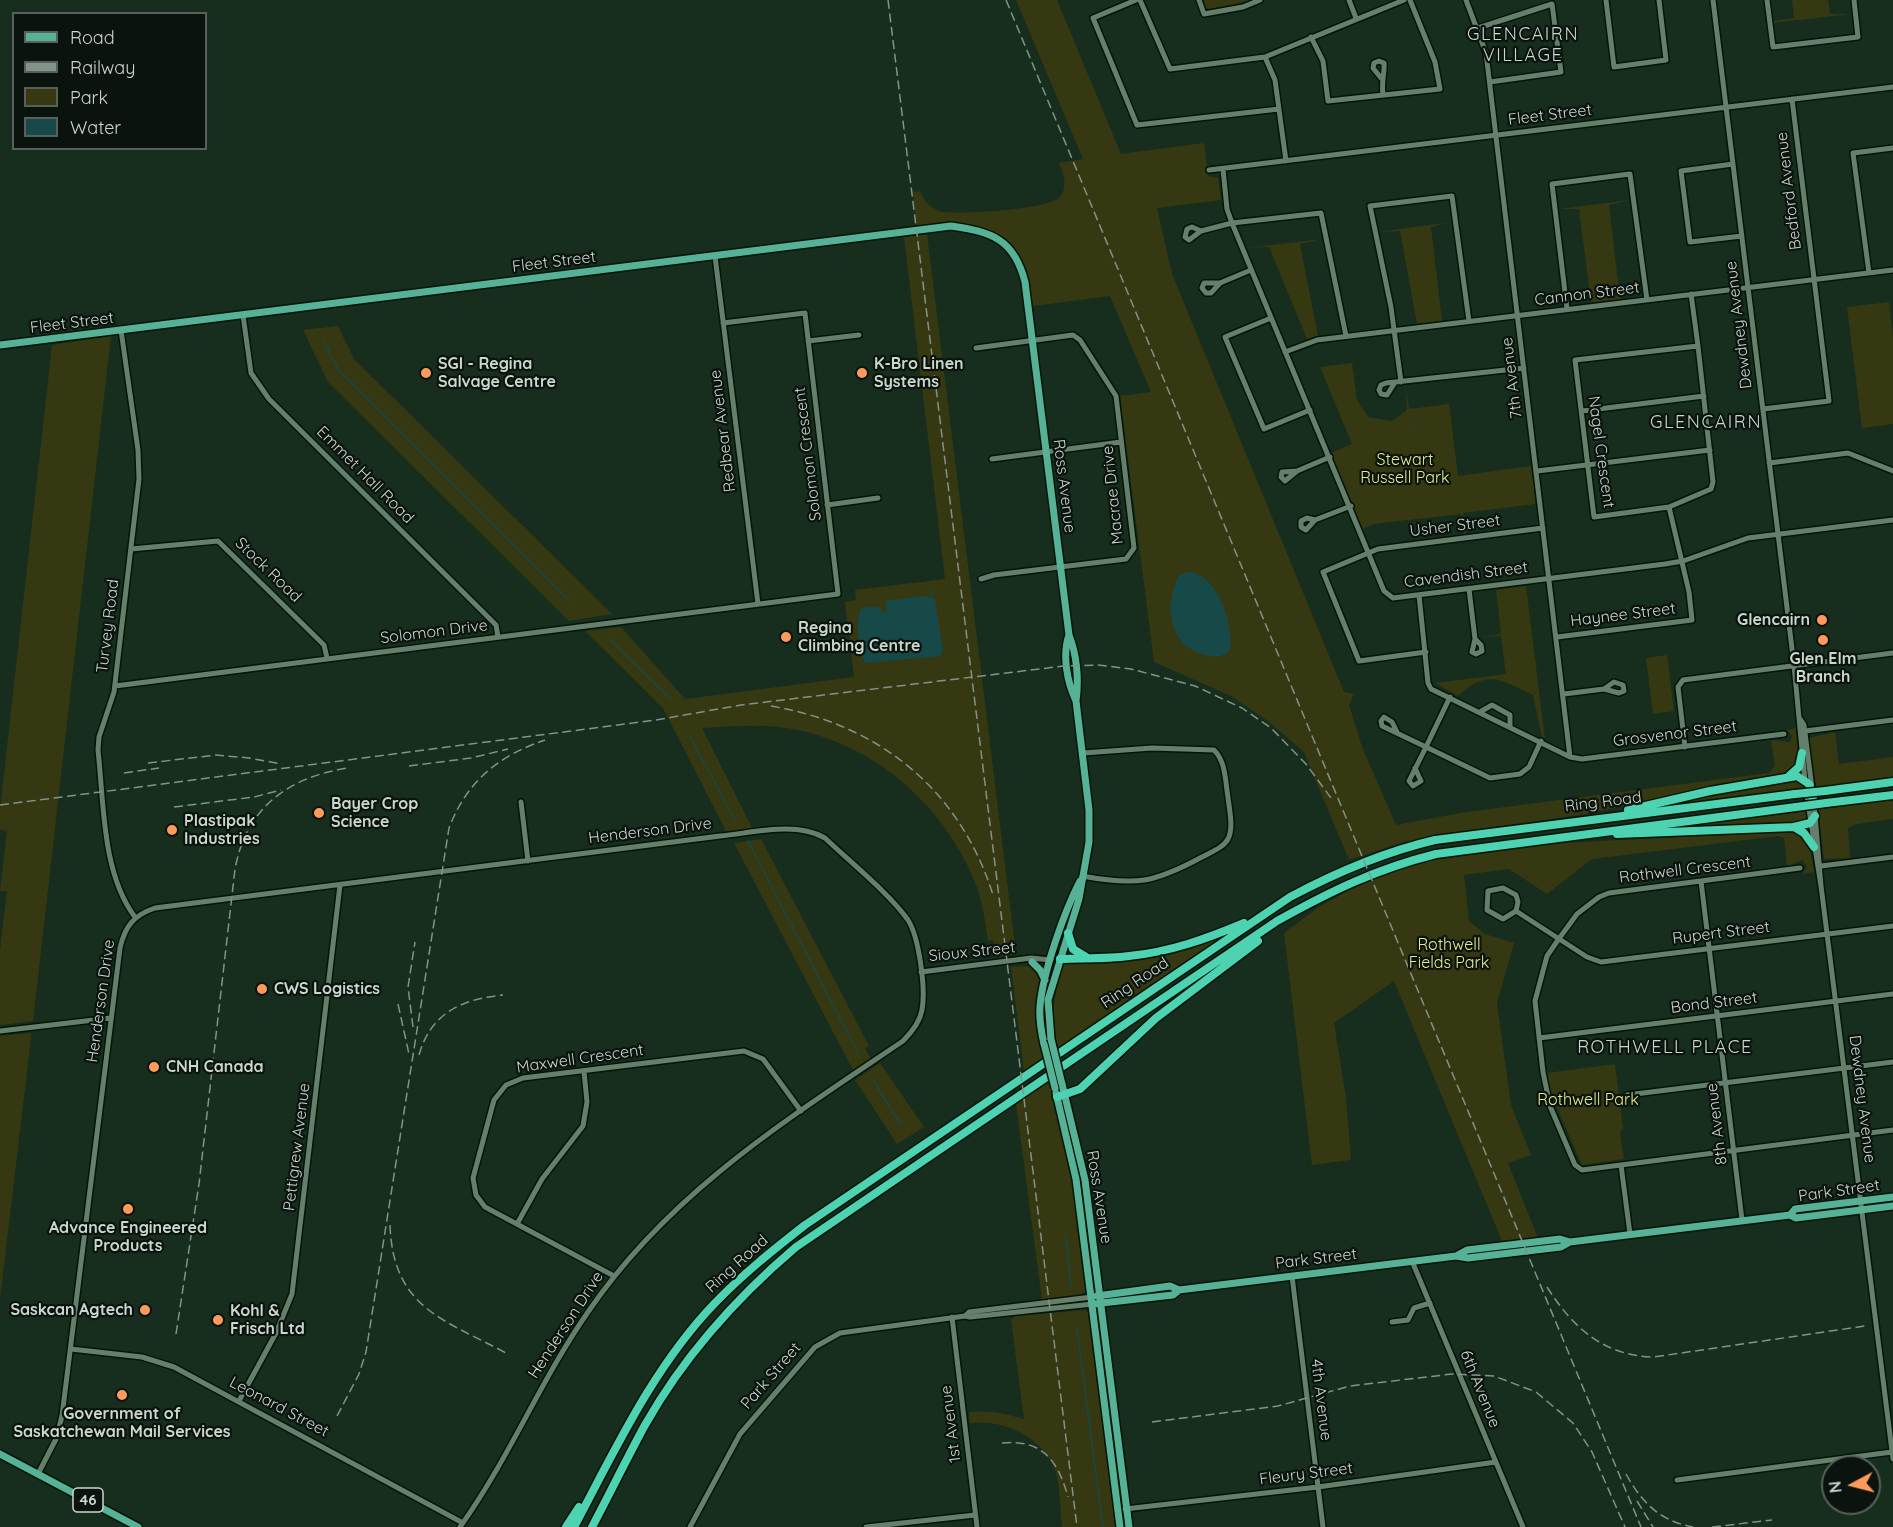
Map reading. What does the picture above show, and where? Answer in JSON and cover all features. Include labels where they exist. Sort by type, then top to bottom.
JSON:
[{"type":"highway","points":[[1789,776],[1799,767],[1802,753]]},
{"type":"highway","points":[[1593,819],[1710,790],[1789,776],[1805,780],[1814,803]]},
{"type":"highway","name":"Ring Road","points":[[574,1527],[622,1437],[667,1363],[713,1305],[759,1261],[805,1225],[1263,914],[1347,869],[1411,846],[1459,836],[1893,782]]},
{"type":"highway","name":"Ring Road","points":[[594,1527],[646,1424],[682,1368],[734,1304],[767,1272],[796,1247],[1277,921],[1314,900],[1351,881],[1426,857],[1462,849],[1893,795]]},
{"type":"highway","points":[[1572,835],[1794,827],[1813,820]]},
{"type":"highway","points":[[1794,827],[1804,833],[1814,847]]},
{"type":"highway","points":[[1061,1096],[1080,1089],[1156,1018],[1314,900]]},
{"type":"highway","points":[[1056,960],[1127,957],[1179,947],[1263,914]]},
{"type":"highway","points":[[1068,933],[1073,950],[1086,957]]},
{"type":"highway","points":[[566,1527],[622,1437]]},
{"type":"main road","name":"Fleet Street","points":[[0,345],[951,226],[978,230],[1004,241],[1016,254],[1026,282],[1032,341]]},
{"type":"main road","name":"Ross Avenue","points":[[1032,341],[1069,635],[1073,645],[1078,687],[1076,701],[1090,830],[1079,899],[1068,933],[1046,980],[1040,1016],[1044,1044],[1084,1180],[1120,1527]]},
{"type":"main road","name":"Ross Avenue","points":[[1058,1086],[1048,1000],[1071,897],[1082,876]]},
{"type":"main road","points":[[1028,961],[1040,970],[1046,980]]},
{"type":"main road","name":"Park Street","points":[[1790,1215],[1795,1209],[1893,1197]]},
{"type":"main road","name":"Park Street","points":[[1096,1300],[1173,1295],[1179,1290],[1456,1256],[1467,1250],[1560,1239],[1570,1242],[1742,1220],[1790,1215],[1796,1218],[1893,1206]]},
{"type":"main road","name":"Ross Avenue","points":[[1096,1300],[1129,1527]]},
{"type":"main road","name":"46","points":[[0,1454],[138,1527]]},
{"type":"street","points":[[1136,0],[1093,18],[1137,125],[1279,109]]},
{"type":"street","points":[[1140,0],[1170,69],[1264,57],[1404,0]]},
{"type":"street","points":[[1199,0],[1204,14],[1243,7],[1260,0]]},
{"type":"street","points":[[1349,0],[1356,18]]},
{"type":"street","points":[[1311,37],[1323,61],[1328,101],[1440,89],[1435,62],[1410,0]]},
{"type":"street","name":"7th Avenue","points":[[1466,0],[1486,53],[1490,82],[1570,757]]},
{"type":"street","points":[[1606,0],[1614,67],[1666,60],[1659,0]]},
{"type":"street","name":"Dewdney Avenue","points":[[1713,0],[1794,665],[1805,780],[1821,866],[1821,886]]},
{"type":"street","points":[[1767,0],[1773,47],[1858,37],[1854,0]]},
{"type":"street","points":[[1478,28],[1552,3],[1561,72],[1490,82]]},
{"type":"street","points":[[1264,57],[1275,80],[1286,161]]},
{"type":"street","points":[[1381,78],[1383,95]]},
{"type":"street","name":"Fleet Street","points":[[1209,170],[1893,87]]},
{"type":"street","name":"Bedford Avenue","points":[[1763,409],[1829,401],[1792,99]]},
{"type":"street","points":[[1869,273],[1853,153],[1893,148]]},
{"type":"street","points":[[1733,164],[1681,171],[1690,242],[1742,236]]},
{"type":"street","name":"Cavendish Street","points":[[1223,169],[1227,209],[1232,223],[1351,506],[1384,591],[1393,598],[1683,561],[1733,541],[1893,520]]},
{"type":"street","points":[[1567,309],[1552,184],[1630,174],[1647,300]]},
{"type":"street","points":[[1469,321],[1452,196],[1370,206],[1394,331],[1398,383],[1524,368]]},
{"type":"street","points":[[1201,231],[1232,223],[1321,213],[1346,336]]},
{"type":"street","name":"Redbear Avenue","points":[[715,256],[758,604]]},
{"type":"street","points":[[1220,283],[1251,270]]},
{"type":"street","name":"Cannon Street","points":[[1286,352],[1317,340],[1346,336],[1893,270]]},
{"type":"street","name":"Nagel Crescent","points":[[1692,294],[1704,396],[1710,450],[1713,483],[1711,489],[1669,507],[1594,517],[1575,360],[1698,346]]},
{"type":"street","name":"Solomon Crescent","points":[[723,322],[805,313],[838,594],[758,604]]},
{"type":"street","name":"Emmet Hall Road","points":[[243,315],[252,373],[269,399],[496,625],[498,637]]},
{"type":"street","points":[[1271,318],[1225,337],[1264,429],[1310,410]]},
{"type":"street","name":"Turvey Road","points":[[122,330],[139,467],[115,686],[99,737],[98,750],[112,871],[122,900],[135,917]]},
{"type":"street","points":[[808,341],[859,335]]},
{"type":"street","name":"Macrae Drive","points":[[976,348],[1073,335],[1080,340],[1116,396],[1134,548],[1126,559],[981,579]]},
{"type":"street","points":[[1582,411],[1704,396]]},
{"type":"street","points":[[992,459],[1121,442]]},
{"type":"street","points":[[1537,471],[1710,450]]},
{"type":"street","points":[[1769,463],[1848,453],[1893,471]]},
{"type":"street","points":[[1297,471],[1330,457]]},
{"type":"street","points":[[827,505],[878,498]]},
{"type":"street","points":[[1315,520],[1351,506]]},
{"type":"street","points":[[1669,507],[1683,561]]},
{"type":"street","name":"Usher Street","points":[[1426,652],[1359,661],[1323,572],[1378,549],[1544,528]]},
{"type":"street","name":"Stock Road","points":[[131,549],[218,541],[324,645],[327,658]]},
{"type":"street","name":"Haynee Street","points":[[1557,637],[1692,620],[1683,561]]},
{"type":"street","points":[[1469,589],[1475,639]]},
{"type":"street","points":[[1419,595],[1428,675],[1437,690],[1570,757]]},
{"type":"street","name":"Solomon Drive","points":[[115,686],[758,604]]},
{"type":"street","points":[[1685,747],[1678,687],[1680,682],[1687,679],[1893,653]]},
{"type":"street","points":[[1564,694],[1604,689]]},
{"type":"street","points":[[1415,768],[1450,697]]},
{"type":"street","points":[[1480,712],[1491,705],[1510,715],[1510,726]]},
{"type":"street","name":"Dewdney Avenue","points":[[1800,719],[1805,731],[1814,803],[1814,847],[1836,1001],[1893,1459]]},
{"type":"street","points":[[1805,731],[1893,720]]},
{"type":"street","points":[[1397,732],[1490,778],[1520,774],[1529,767],[1541,741]]},
{"type":"street","name":"Grosvenor Street","points":[[1570,757],[1582,759],[1784,734]]},
{"type":"street","points":[[1082,876],[1128,883],[1165,876],[1222,846],[1230,833],[1231,822],[1224,766],[1221,757],[1214,750],[1152,748],[1083,753]]},
{"type":"street","points":[[521,802],[528,861]]},
{"type":"street","name":"Henderson Drive","points":[[38,1474],[56,1439],[71,1349],[120,948],[123,934],[135,917],[155,908],[720,836],[804,829],[825,838],[904,915],[913,929],[921,972],[922,1009],[909,1035],[710,1177],[670,1214],[614,1276],[548,1375],[483,1495],[462,1525]]},
{"type":"street","points":[[1821,866],[1893,857]]},
{"type":"street","name":"Rothwell Crescent","points":[[1800,868],[1603,894],[1576,914],[1547,956],[1535,1001],[1550,1106],[1575,1165],[1582,1170],[1893,1130]]},
{"type":"street","name":"8th Avenue","points":[[1701,881],[1742,1220]]},
{"type":"street","name":"Pettigrew Avenue","points":[[238,1401],[276,1333],[292,1294],[340,885]]},
{"type":"street","points":[[1503,888],[1516,895],[1518,902],[1516,911],[1503,919],[1493,916],[1487,910],[1488,891],[1503,888]]},
{"type":"street","name":"Rupert Street","points":[[1516,911],[1558,940],[1587,957],[1601,962],[1893,926]]},
{"type":"street","name":"Sioux Street","points":[[921,972],[1028,961],[1045,957],[1056,960]]},
{"type":"street","name":"Bond Street","points":[[1539,1038],[1893,994]]},
{"type":"street","points":[[0,1031],[111,1018]]},
{"type":"street","name":"Maxwell Crescent","points":[[614,1276],[485,1207],[474,1187],[473,1178],[494,1100],[502,1088],[514,1080],[751,1052],[768,1064],[801,1111]]},
{"type":"street","points":[[1627,1095],[1893,1062]]},
{"type":"street","points":[[517,1224],[542,1179],[583,1126],[587,1102],[584,1071]]},
{"type":"street","points":[[1624,1164],[1630,1234]]},
{"type":"street","name":"6th Avenue","points":[[1412,1261],[1523,1527]]},
{"type":"street","name":"4th Avenue","points":[[1292,1276],[1323,1527]]},
{"type":"street","name":"Park Street","points":[[690,1527],[740,1434],[815,1347],[840,1333],[1096,1300]]},
{"type":"street","points":[[1392,1322],[1408,1320],[1414,1308],[1430,1303]]},
{"type":"street","name":"1st Avenue","points":[[952,1317],[977,1527]]},
{"type":"street","name":"Leonard Street","points":[[71,1349],[160,1362],[238,1401],[462,1525]]},
{"type":"street","points":[[1677,1480],[1892,1452]]},
{"type":"street","name":"Fleury Street","points":[[1118,1510],[1318,1487],[1496,1462]]},
{"type":"street","points":[[866,1527],[975,1515]]},
{"type":"green space","points":[[1016,0],[1057,0],[1121,154],[1204,143],[1208,176],[1218,178],[1221,200],[1157,208],[1172,274],[1344,692],[1354,694],[1349,705],[1362,747],[1396,825],[1466,812],[1769,773],[1775,766],[1771,740],[1790,742],[1792,736],[1787,730],[1796,728],[1798,756],[1795,767],[1782,774],[1585,814],[1403,842],[1349,860],[1304,752],[1268,721],[1231,696],[1154,662],[1120,396],[1151,392],[1110,296],[1033,306],[1026,276],[1020,263],[1001,241],[975,227],[959,224],[917,228],[913,192],[920,191],[932,207],[948,212],[963,213],[1038,205],[1059,198],[1064,190],[1064,180],[1059,163],[1083,159]]},
{"type":"green space","points":[[1203,0],[1251,0],[1211,9],[1206,8]]},
{"type":"green space","points":[[1792,0],[1828,0],[1830,14],[1851,14],[1773,23],[1773,21],[1794,18]]},
{"type":"green space","points":[[1630,200],[1609,205],[1620,299],[1591,303],[1579,209],[1559,209]]},
{"type":"green space","points":[[1451,222],[1431,227],[1442,321],[1417,324],[1400,231],[1378,232]]},
{"type":"green space","points":[[927,234],[1016,954],[995,957],[993,940],[988,941],[979,893],[962,855],[943,826],[921,799],[895,776],[866,756],[834,741],[801,731],[766,726],[702,728],[753,830],[727,833],[663,708],[585,631],[621,627],[685,699],[854,677],[845,602],[856,600],[855,590],[945,579],[904,237]]},
{"type":"green space","points":[[1322,239],[1300,244],[1318,336],[1307,339],[1269,247],[1247,248]]},
{"type":"green space","points":[[1889,302],[1893,339],[1893,424],[1862,428],[1847,307]]},
{"type":"green space","points":[[338,326],[354,359],[612,614],[569,621],[328,382],[303,330]]},
{"type":"green space","points":[[111,336],[33,1021],[0,1025],[0,950],[7,891],[0,891],[7,831],[0,830],[0,809],[52,345]]},
{"type":"green space","name":"Stewart Russell Park","points":[[1352,363],[1357,400],[1368,417],[1392,421],[1407,410],[1406,387],[1409,409],[1449,404],[1458,476],[1531,466],[1536,504],[1463,513],[1466,534],[1464,535],[1461,514],[1373,524],[1363,529],[1331,453],[1352,444],[1320,367]]},
{"type":"green space","points":[[1526,586],[1545,739],[1542,737],[1533,695],[1494,679],[1477,682],[1458,696],[1435,683],[1506,674],[1501,636],[1479,637],[1501,634],[1496,590]]},
{"type":"green space","points":[[1667,655],[1674,711],[1653,714],[1646,658]]},
{"type":"green space","points":[[1835,732],[1839,764],[1893,757],[1893,778],[1816,788],[1809,738]]},
{"type":"green space","points":[[1795,779],[1803,782],[1804,790],[1649,808],[1694,797]]},
{"type":"green space","points":[[1893,800],[1893,819],[1856,824],[1848,828],[1850,858],[1824,859],[1818,808]]},
{"type":"green space","points":[[1806,810],[1806,822],[1660,829]]},
{"type":"green space","name":"Rothwell Fields Park","points":[[1793,831],[1803,837],[1806,842],[1814,872],[1802,874],[1807,867],[1802,860],[1787,867],[1784,838],[1778,836],[1592,859],[1547,894],[1509,869],[1464,875],[1469,921],[1485,934],[1514,943],[1497,1003],[1511,1105],[1531,1155],[1508,1163],[1538,1238],[1502,1241],[1394,981],[1334,1023],[1346,1098],[1351,1160],[1312,1165],[1284,933],[1319,907],[1359,884],[1390,870],[1445,857],[1545,844]]},
{"type":"green space","points":[[761,839],[869,1046],[865,1048],[871,1059],[853,1070],[734,843]]},
{"type":"green space","points":[[1217,937],[1219,941],[1058,1050],[1054,1028],[1054,1006],[1063,963],[1122,961],[1161,956]]},
{"type":"green space","points":[[1011,967],[1035,968],[1042,978],[1036,1009],[1043,1059],[1024,1071]]},
{"type":"green space","points":[[31,1033],[30,1047],[0,1299],[0,1036]]},
{"type":"green space","points":[[880,1063],[924,1127],[897,1144],[855,1080]]},
{"type":"green space","name":"Rothwell Park","points":[[1615,1064],[1623,1128],[1620,1133],[1624,1159],[1582,1165],[1549,1089],[1547,1073]]},
{"type":"green space","points":[[1050,1081],[1076,1192],[1087,1289],[1081,1295],[1042,1300],[1016,1104]]},
{"type":"green space","points":[[1085,1310],[1090,1314],[1117,1527],[1062,1527],[1057,1477],[1049,1458],[1041,1448],[1009,1427],[970,1423],[969,1412],[996,1412],[1024,1419],[1011,1320],[1015,1316]]},
{"type":"water","points":[[1189,572],[1199,575],[1208,582],[1222,602],[1231,640],[1230,650],[1221,655],[1208,656],[1193,650],[1183,643],[1172,623],[1174,587],[1179,575]]},
{"type":"water","points":[[924,596],[935,599],[943,651],[940,656],[866,663],[858,637],[861,608],[878,606],[883,612],[887,611],[885,601]]},
{"type":"waterway","points":[[324,342],[338,369],[570,601]]},
{"type":"waterway","points":[[930,596],[934,589]]},
{"type":"waterway","points":[[609,639],[671,699]]},
{"type":"waterway","points":[[690,737],[735,820]]},
{"type":"waterway","points":[[748,841],[858,1053]]},
{"type":"waterway","points":[[873,1080],[901,1125]]},
{"type":"waterway","points":[[1066,1237],[1071,1285]]},
{"type":"waterway","points":[[1077,1329],[1103,1527]]},
{"type":"railway","points":[[888,0],[1077,1527]]},
{"type":"railway","points":[[1006,0],[1641,1527]]},
{"type":"railway","points":[[0,805],[656,720],[741,705],[1064,666],[1098,665],[1131,669],[1195,686],[1242,708],[1271,728],[1306,764],[1331,798]]},
{"type":"railway","points":[[771,706],[810,715],[846,728],[880,746],[910,768],[936,793],[959,823],[978,857],[993,895]]},
{"type":"railway","points":[[337,1416],[359,1374],[366,1352],[449,828],[465,797],[486,772],[513,754],[545,740]]},
{"type":"railway","points":[[409,766],[471,758],[508,749]]},
{"type":"railway","points":[[148,763],[216,755],[282,764]]},
{"type":"railway","points":[[124,773],[159,768]]},
{"type":"railway","points":[[176,1334],[199,1184],[235,869],[241,848],[249,829],[273,799],[307,779],[326,772],[348,768]]},
{"type":"railway","points":[[174,807],[254,797],[281,790]]},
{"type":"railway","points":[[413,1027],[408,987],[415,942]]},
{"type":"railway","points":[[419,1055],[424,1040],[432,1028],[450,1010],[475,1000],[503,995]]},
{"type":"railway","points":[[398,1004],[409,1054]]},
{"type":"railway","points":[[390,1225],[393,1253],[411,1293],[442,1319],[506,1353]]},
{"type":"railway","points":[[1547,1287],[1568,1315],[1592,1337],[1605,1345],[1636,1355],[1654,1357],[1865,1326]]},
{"type":"railway","points":[[1152,1422],[1278,1406],[1350,1386],[1452,1374],[1494,1376],[1536,1392],[1573,1423],[1592,1452],[1625,1527]]},
{"type":"railway","points":[[1002,1443],[1028,1445],[1047,1455],[1054,1463],[1068,1497]]},
{"type":"railway","points":[[1626,1474],[1639,1494],[1653,1509],[1671,1520],[1693,1527]]},
{"type":"railway","points":[[1637,1501],[1653,1527]]},
{"type":"railway","points":[[1712,1527],[1772,1520]]},
{"type":"place","name":"SGI - Regina Salvage Centre","points":[[426,373]]},
{"type":"place","name":"K-Bro Linen Systems","points":[[862,373]]},
{"type":"place","name":"Glencairn","points":[[1822,620]]},
{"type":"place","name":"Regina Climbing Centre","points":[[786,637]]},
{"type":"place","name":"Glen Elm Branch","points":[[1823,640]]},
{"type":"place","name":"Bayer Crop Science","points":[[319,813]]},
{"type":"place","name":"Plastipak Industries","points":[[172,830]]},
{"type":"place","name":"CWS Logistics","points":[[262,989]]},
{"type":"place","name":"CNH Canada","points":[[154,1067]]},
{"type":"place","name":"Advance Engineered Products","points":[[128,1209]]},
{"type":"place","name":"Saskcan Agtech","points":[[145,1310]]},
{"type":"place","name":"Kohl & Frisch Ltd","points":[[218,1320]]},
{"type":"place","name":"Government of Saskatchewan Mail Services","points":[[122,1395]]},
{"type":"district","name":"GLENCAIRN VILLAGE","points":[[1523,45]]},
{"type":"district","name":"GLENCAIRN","points":[[1706,423]]},
{"type":"district","name":"ROTHWELL PLACE","points":[[1665,1048]]}]
